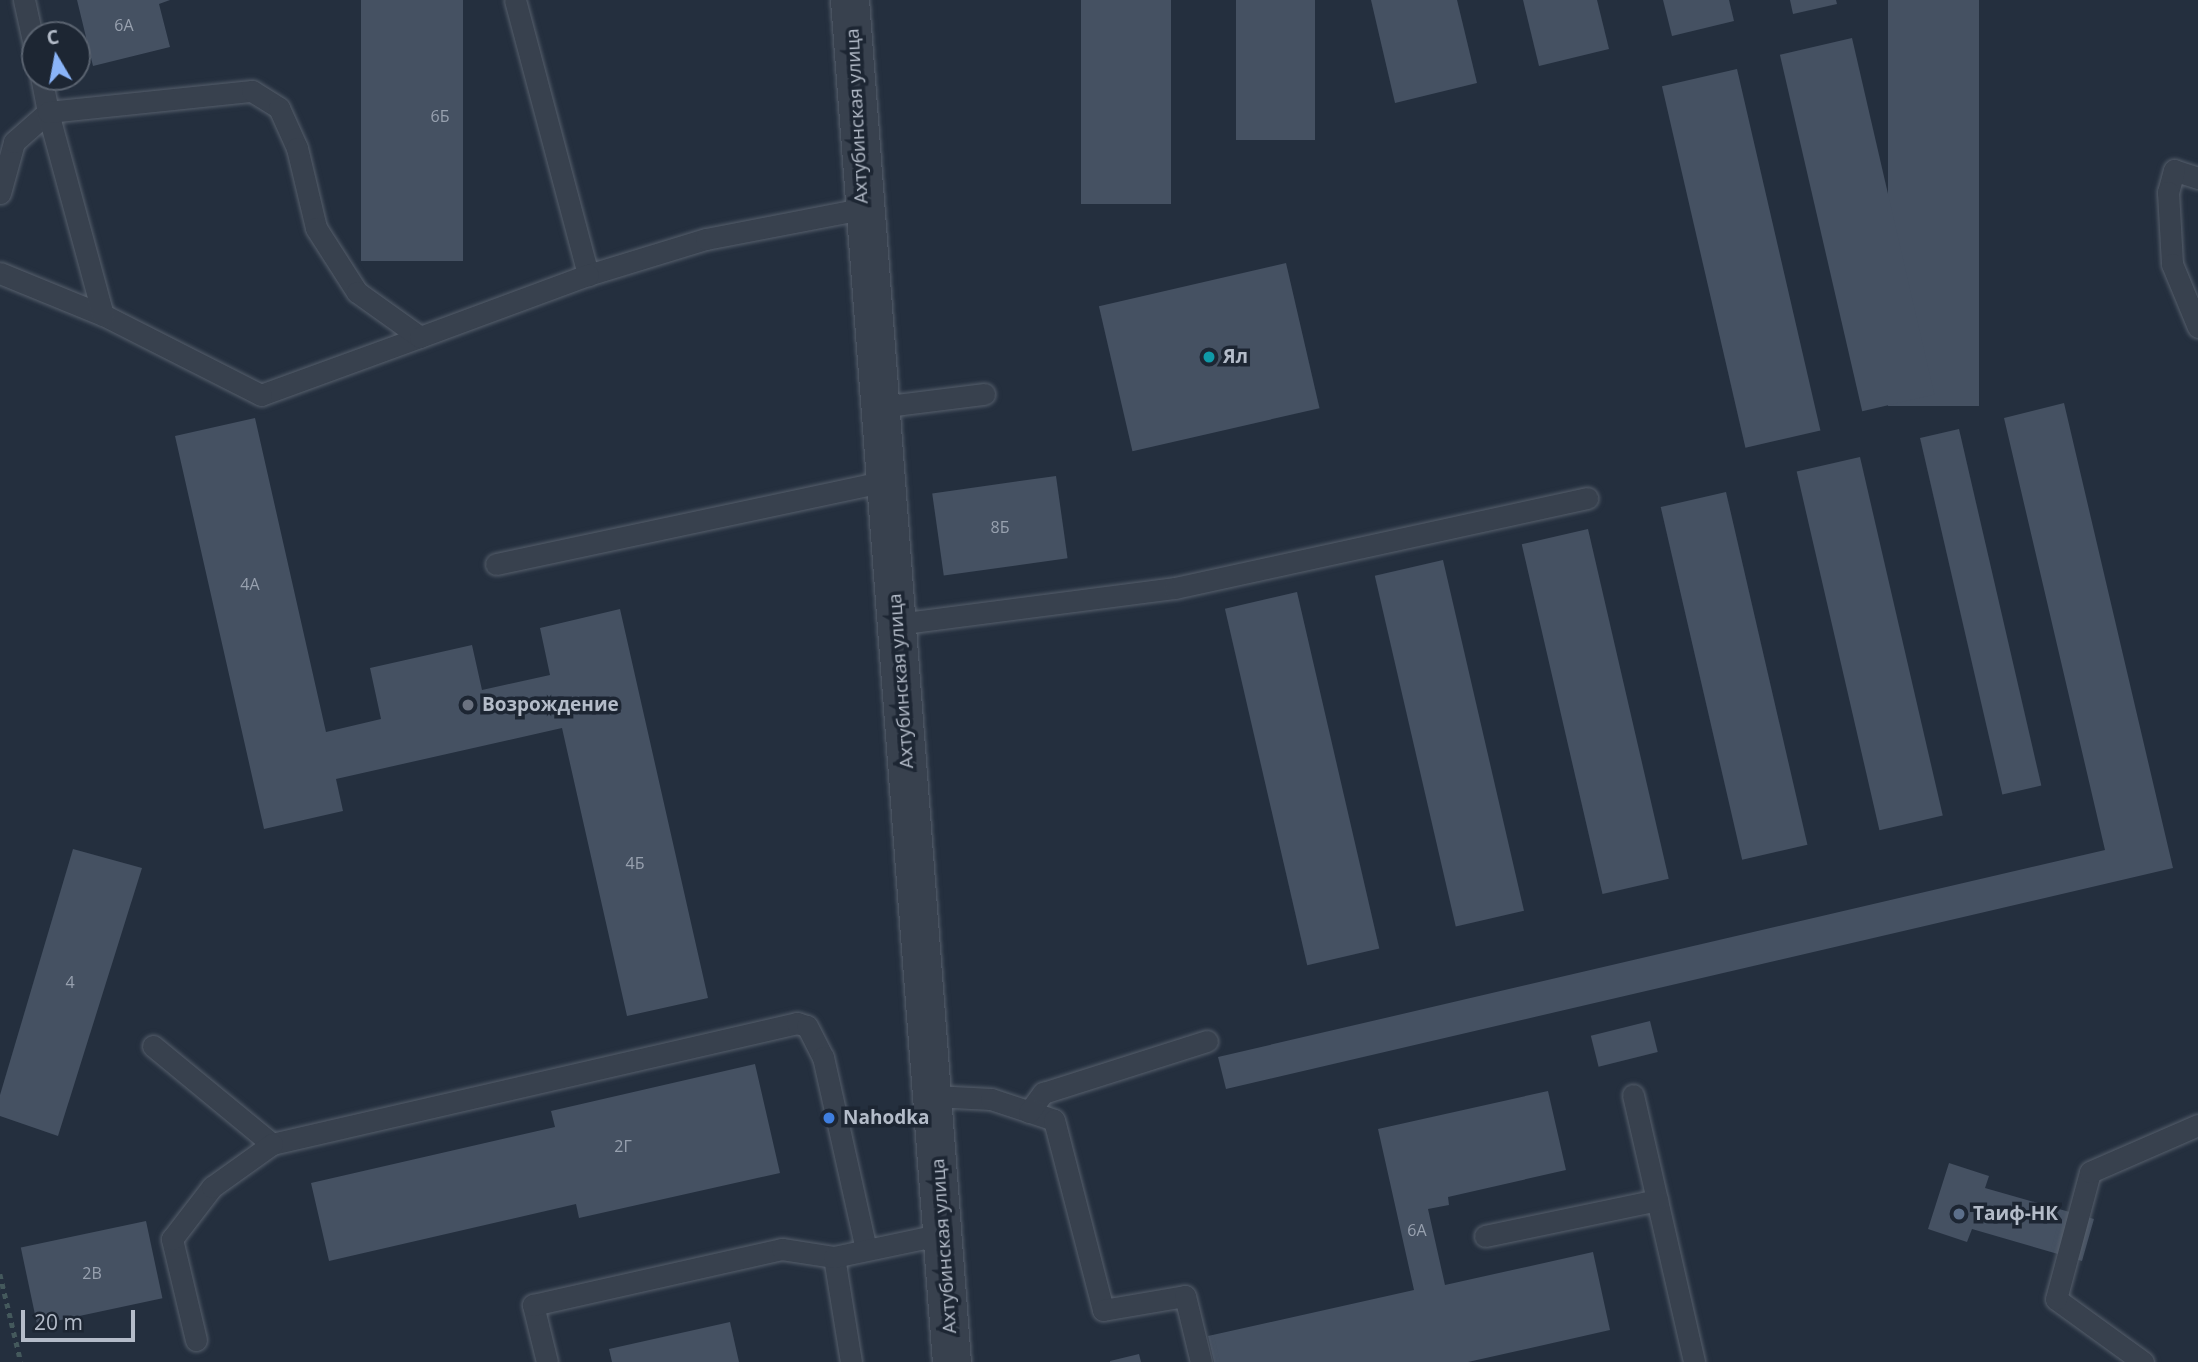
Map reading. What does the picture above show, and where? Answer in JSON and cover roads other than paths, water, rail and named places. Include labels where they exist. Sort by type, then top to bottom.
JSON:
[{"type":"street","name":"Ахтубинская улица","points":[[850,0],[862,209],[897,624],[953,1362]]},
{"type":"lane","points":[[24,0],[29,21]]},
{"type":"lane","points":[[515,0],[588,275]]},
{"type":"lane","points":[[44,91],[103,315]]},
{"type":"lane","points":[[0,193],[14,142],[48,112],[252,91],[279,108],[298,148],[316,228],[357,292],[420,337]]},
{"type":"lane","points":[[2198,178],[2174,170],[2168,192],[2172,264],[2194,306],[2198,327]]},
{"type":"lane","points":[[0,273],[103,315],[261,395],[588,275],[706,239],[862,209]]},
{"type":"lane","points":[[879,408],[984,394]]},
{"type":"lane","points":[[495,564],[885,481]]},
{"type":"lane","points":[[897,624],[1175,588],[1587,498]]},
{"type":"lane","points":[[196,1340],[172,1239],[212,1187],[272,1143],[797,1023],[807,1026],[824,1057],[866,1250]]},
{"type":"lane","points":[[1030,1112],[1043,1093],[1207,1041]]},
{"type":"lane","points":[[153,1046],[272,1143]]},
{"type":"lane","points":[[1633,1095],[1694,1362]]},
{"type":"lane","points":[[933,1096],[991,1100],[1054,1120],[1103,1310],[1185,1296],[1201,1362]]},
{"type":"lane","points":[[2143,1362],[2056,1299],[2090,1172],[2198,1125]]},
{"type":"lane","points":[[1485,1236],[1657,1200]]},
{"type":"lane","points":[[547,1362],[533,1305],[782,1249],[834,1257],[943,1234]]},
{"type":"lane","points":[[834,1257],[851,1362]]},
{"type":"place","name":"Ял","points":[[1209,357]]},
{"type":"place","name":"Возрождение","points":[[468,705]]},
{"type":"place","name":"Nahodka","points":[[829,1118]]},
{"type":"place","name":"Таиф-НК","points":[[1959,1214]]}]
